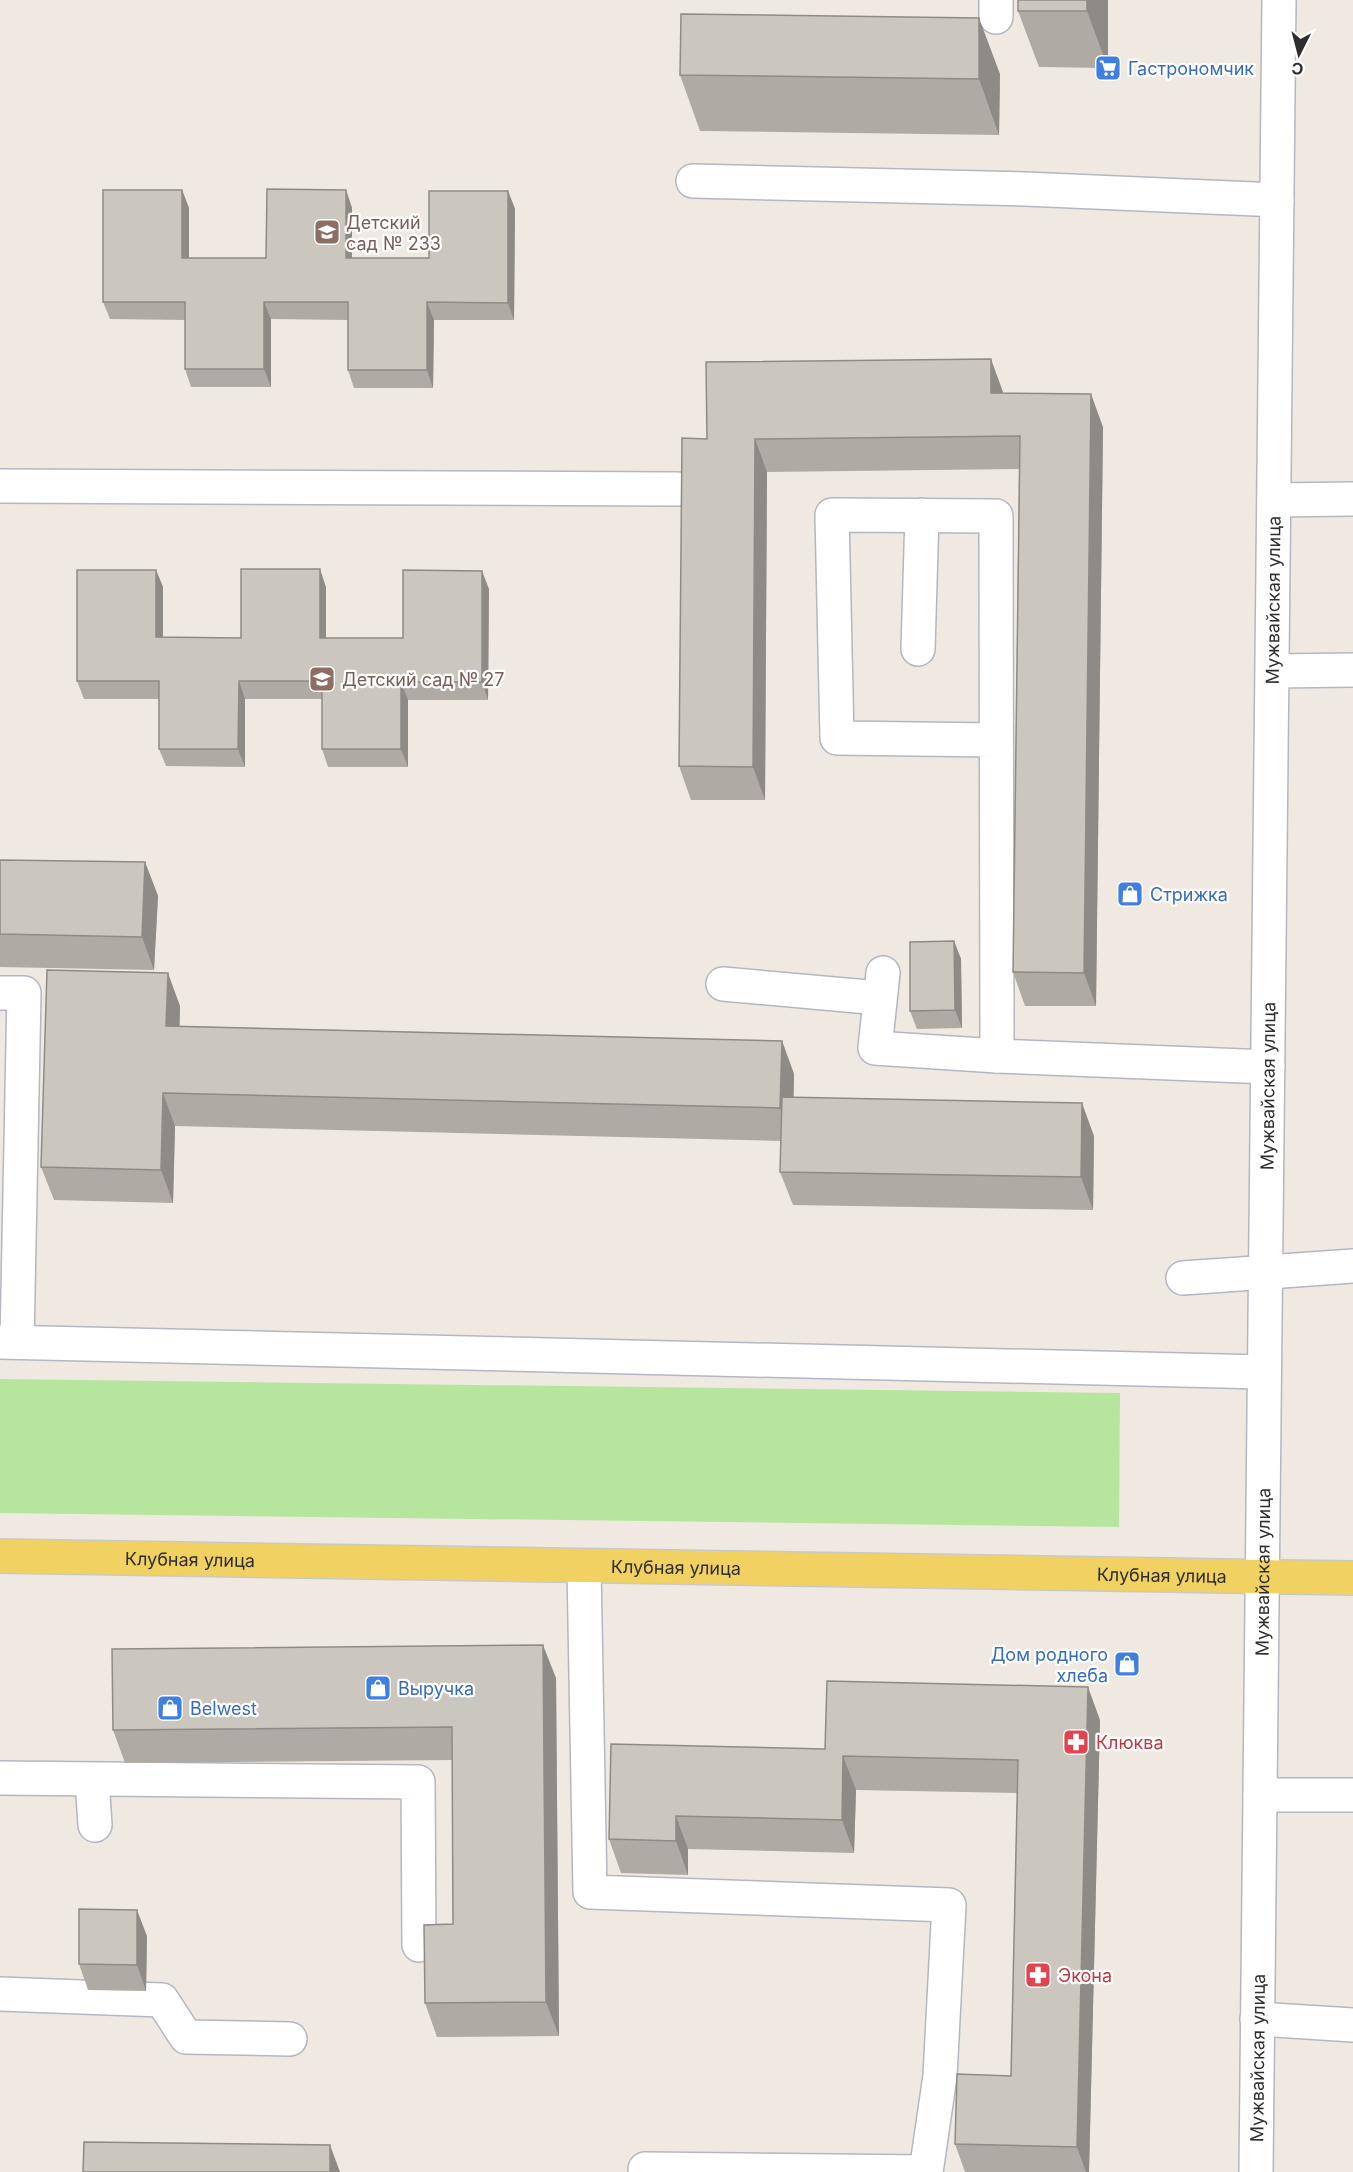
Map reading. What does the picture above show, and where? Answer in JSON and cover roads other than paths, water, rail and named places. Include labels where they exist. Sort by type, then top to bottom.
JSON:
[{"type":"main road","name":"Клубная улица","points":[[0,1556],[1353,1578]]},
{"type":"street","name":"Мужвайская улица","points":[[1256,2172],[1274,671],[1279,0]]},
{"type":"street","points":[[693,181],[1025,189],[1277,200]]},
{"type":"street","points":[[0,486],[677,489]]},
{"type":"street","points":[[1274,500],[1353,499]]},
{"type":"street","points":[[994,740],[837,738],[832,515],[996,516],[994,740],[998,848],[997,1056]]},
{"type":"street","points":[[918,649],[922,515]]},
{"type":"street","points":[[1274,671],[1353,670]]},
{"type":"street","points":[[723,984],[881,986],[875,1048],[997,1056],[1268,1067]]},
{"type":"street","points":[[0,993],[24,993],[9,1342],[1264,1372]]},
{"type":"street","points":[[1183,1278],[1353,1266]]},
{"type":"street","points":[[584,1567],[590,1892],[949,1905],[940,2076],[925,2172],[645,2169]]},
{"type":"street","points":[[0,1778],[418,1782],[419,1945]]},
{"type":"street","points":[[92,1780],[95,1825]]},
{"type":"street","points":[[1260,1795],[1353,1795]]},
{"type":"street","points":[[0,1994],[162,2000],[186,2037],[290,2039]]},
{"type":"street","points":[[1257,2019],[1353,2025]]},
{"type":"place","name":"Гастрономчик","points":[[1108,68]]},
{"type":"place","name":"Детский сад № 233","points":[[327,232]]},
{"type":"place","name":"Детский сад № 27","points":[[322,679]]},
{"type":"place","name":"Стрижка","points":[[1130,894]]},
{"type":"place","name":"Дом родного хлеба","points":[[1127,1664]]},
{"type":"place","name":"Выручка","points":[[378,1688]]},
{"type":"place","name":"Belwest","points":[[170,1708]]},
{"type":"place","name":"Клюква","points":[[1076,1742]]},
{"type":"place","name":"Экона","points":[[1038,1975]]}]
